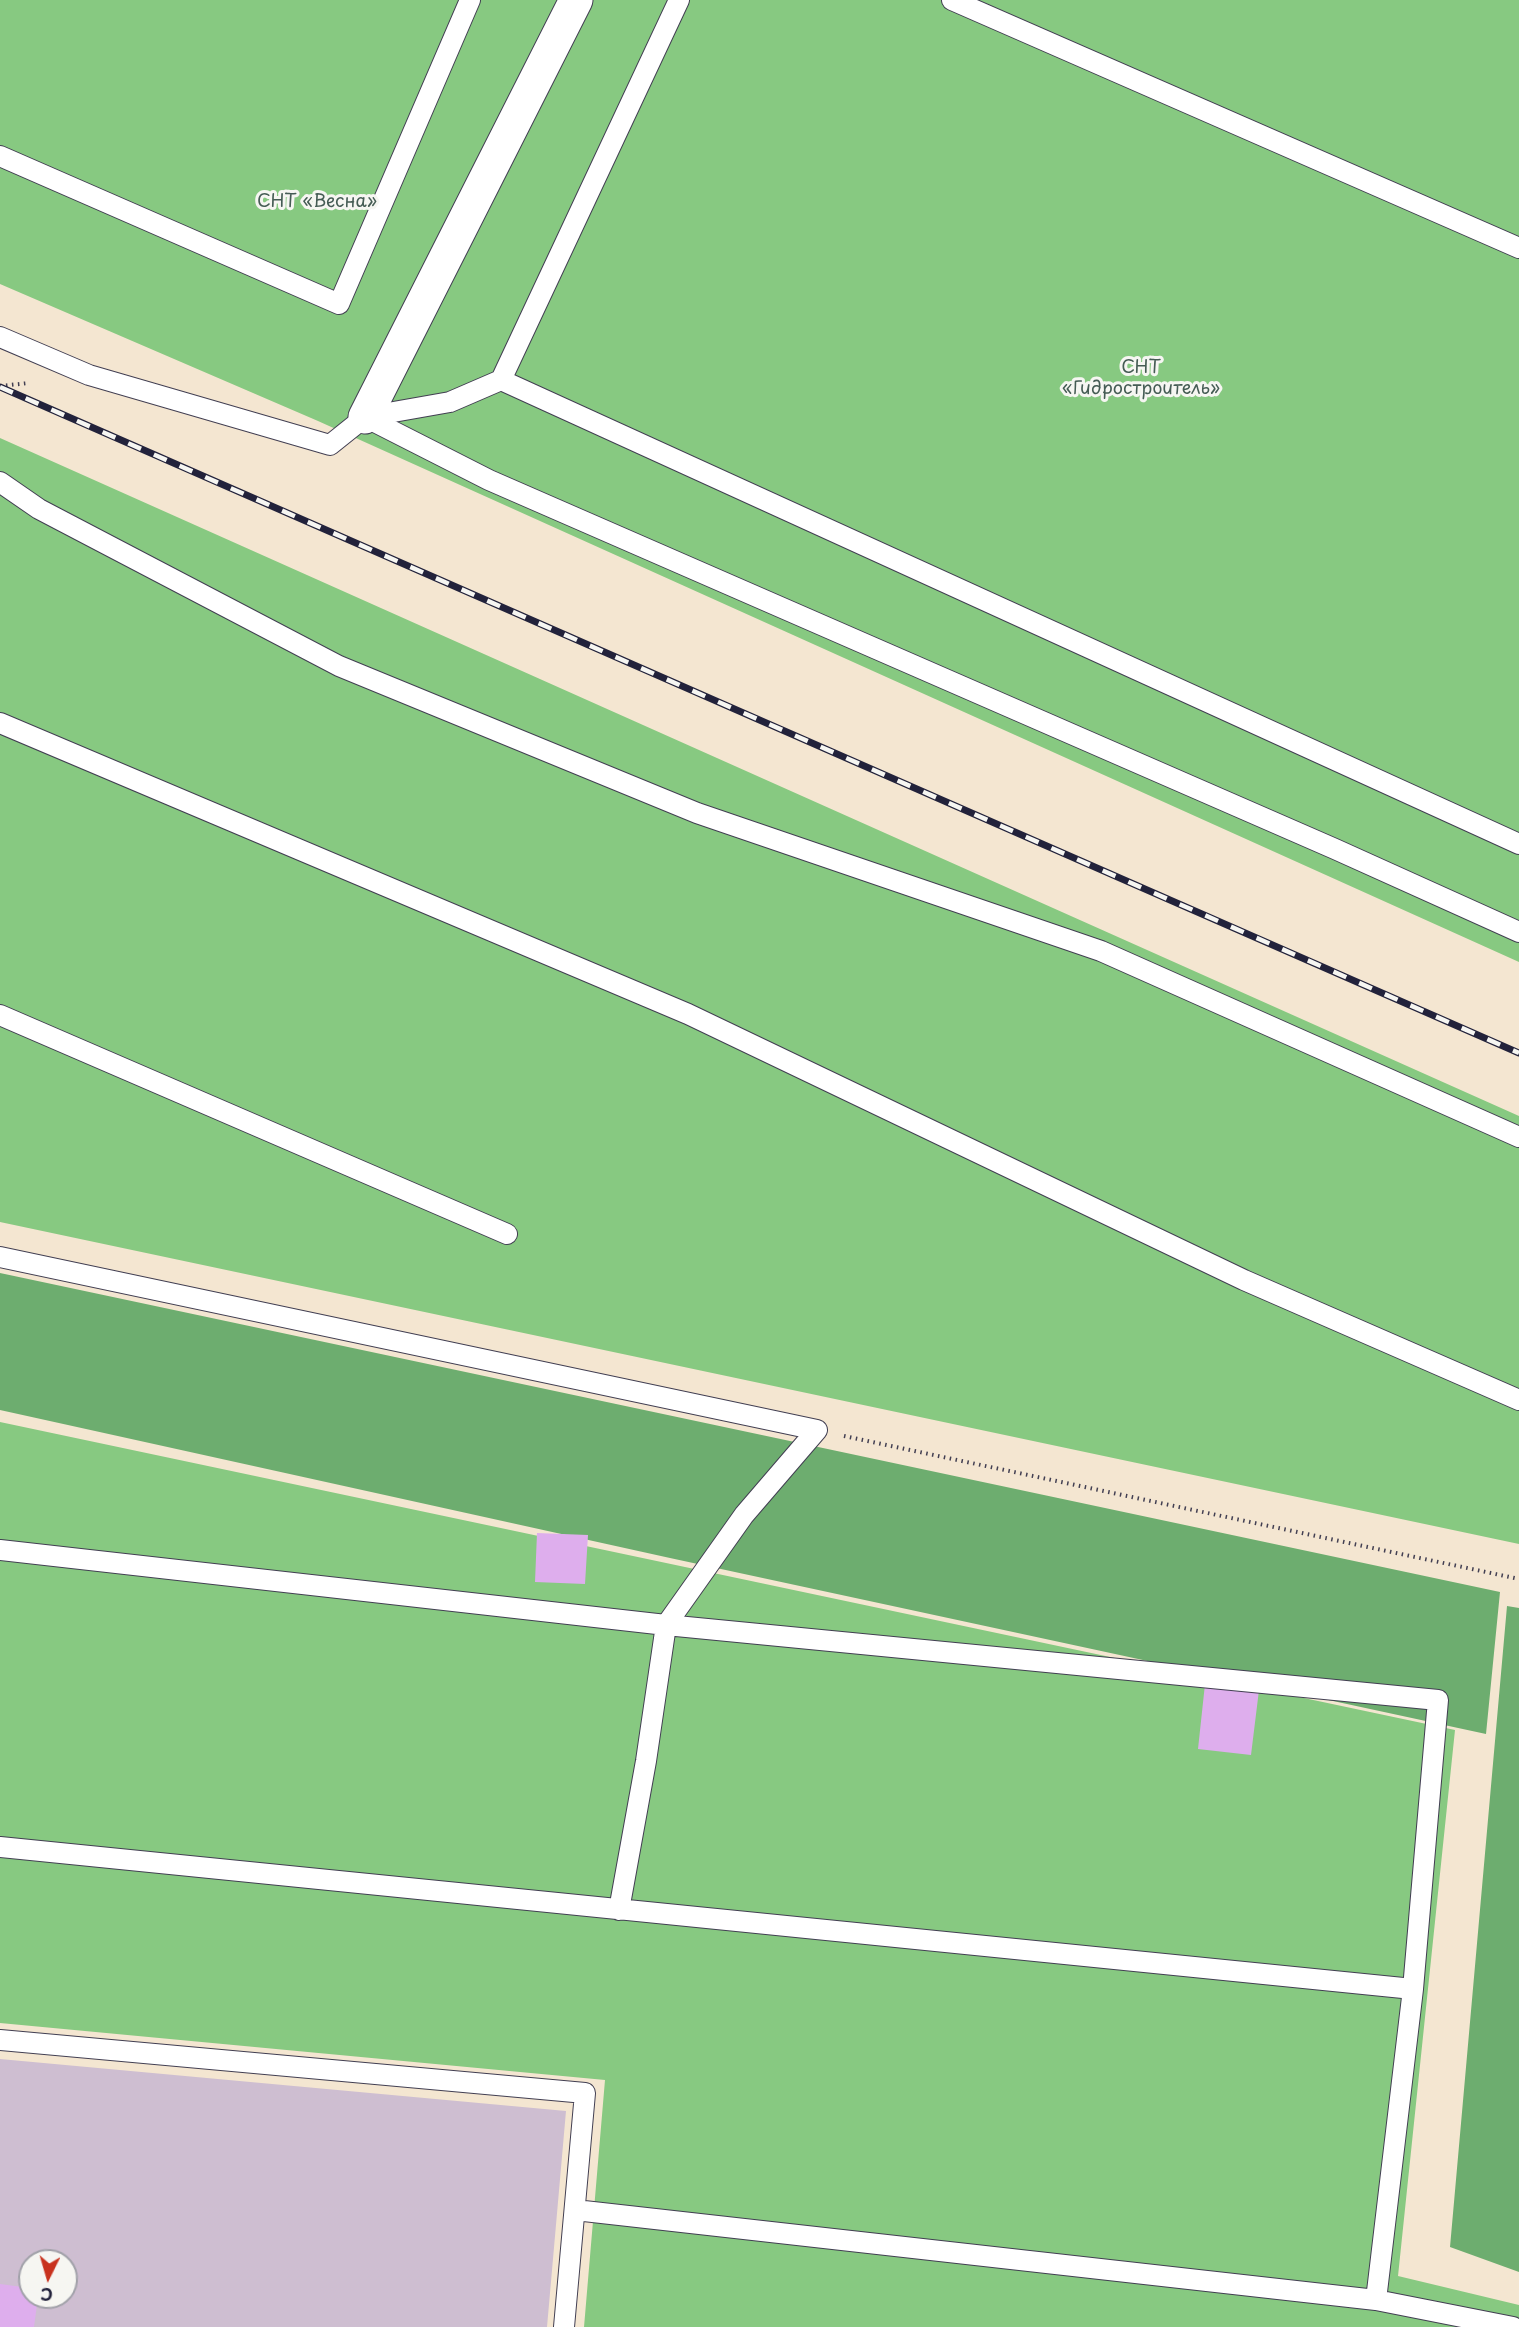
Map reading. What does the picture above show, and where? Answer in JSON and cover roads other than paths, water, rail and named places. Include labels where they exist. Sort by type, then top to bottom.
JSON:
[{"type":"street","points":[[365,417],[576,0]]},
{"type":"lane","points":[[0,156],[339,304],[470,0]]},
{"type":"lane","points":[[0,337],[89,375],[330,446],[365,417],[450,402],[501,380],[680,0]]},
{"type":"lane","points":[[952,0],[1519,248]]},
{"type":"lane","points":[[501,380],[1519,844]]},
{"type":"lane","points":[[365,417],[489,480],[1335,849],[1519,932]]},
{"type":"lane","points":[[0,482],[39,509],[339,666],[697,813],[1101,951],[1519,1137]]},
{"type":"lane","points":[[0,723],[688,1014],[1244,1280],[1519,1400]]},
{"type":"lane","points":[[0,1015],[507,1234]]},
{"type":"lane","points":[[0,1257],[817,1430],[744,1515],[666,1625],[646,1761],[619,1910]]},
{"type":"lane","points":[[0,1550],[666,1625],[1438,1700],[1413,1989],[1376,2300]]},
{"type":"lane","points":[[0,1847],[1413,1989]]},
{"type":"lane","points":[[0,2040],[585,2093],[564,2327]]},
{"type":"lane","points":[[575,2210],[1376,2300],[1513,2327]]},
{"type":"railway","points":[[0,387],[1519,1053]]},
{"type":"park label","name":"СНТ «Весна»","points":[[317,202]]},
{"type":"park label","name":"СНТ «Гидростроитель»","points":[[1141,378]]}]
